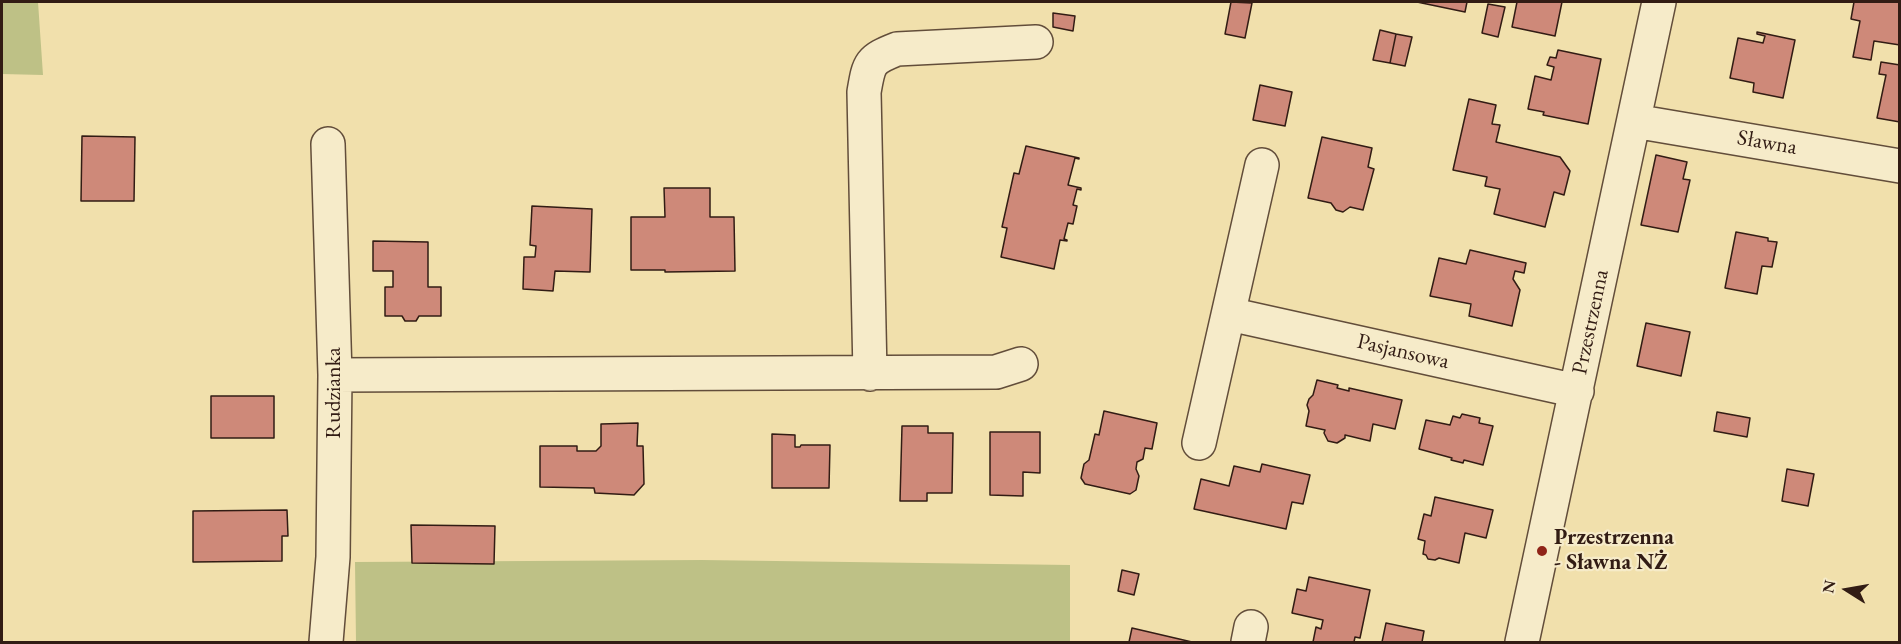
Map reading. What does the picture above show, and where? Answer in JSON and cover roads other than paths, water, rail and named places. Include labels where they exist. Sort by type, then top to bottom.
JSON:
[{"type":"street","name":"Przestrzenna","points":[[1522,642],[1659,2]]},
{"type":"street","points":[[870,374],[864,92],[870,63],[879,56],[897,49],[1036,42]]},
{"type":"street","name":"Sławna","points":[[1634,121],[1899,166]]},
{"type":"street","name":"Rudzianka","points":[[326,642],[333,557],[335,375],[328,144]]},
{"type":"street","points":[[1199,443],[1262,165]]},
{"type":"street","name":"Pasjansowa","points":[[1229,314],[1577,391]]},
{"type":"street","points":[[335,375],[996,372],[1021,364]]},
{"type":"place","name":"Przestrzenna - Sławna NŻ","points":[[1542,551]]}]
